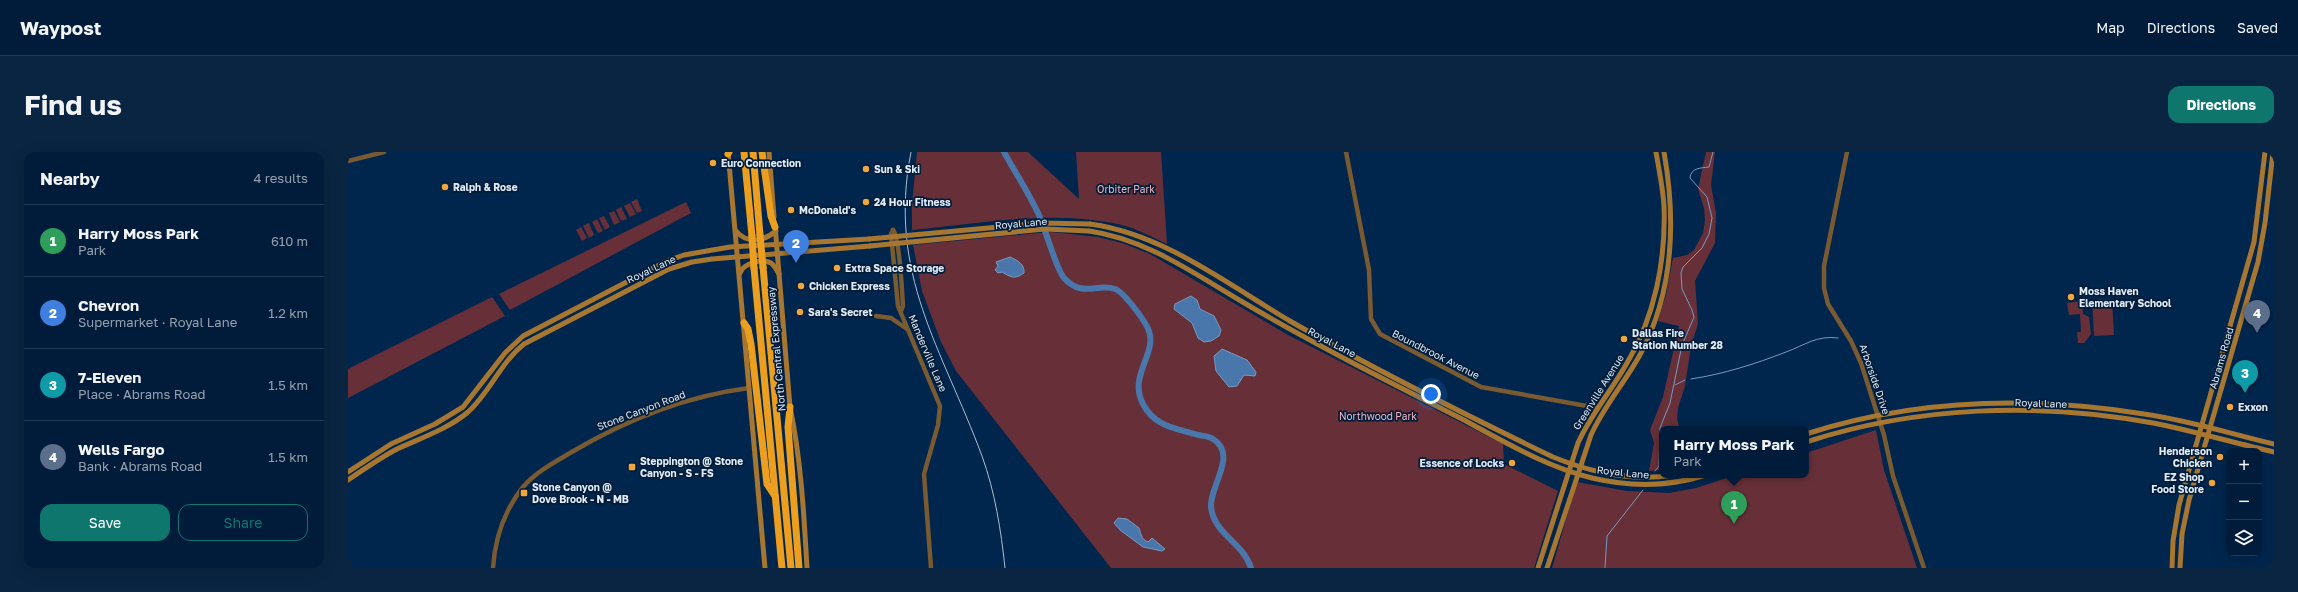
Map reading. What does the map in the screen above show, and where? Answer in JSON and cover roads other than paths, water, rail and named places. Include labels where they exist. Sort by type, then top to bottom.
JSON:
[{"type":"highway","name":"North Central Expressway","points":[[744,152],[782,568]]},
{"type":"highway","name":"North Central Expressway","points":[[754,152],[760,235],[791,568]]},
{"type":"highway","points":[[762,152],[771,216],[775,229]]},
{"type":"highway","points":[[744,323],[748,329],[751,344],[767,484],[776,497]]},
{"type":"highway","points":[[790,407],[788,427],[799,568]]},
{"type":"main road","name":"North Central Expressway","points":[[769,152],[790,407],[794,428],[801,490],[807,568]]},
{"type":"main road","name":"Greenville Avenue","points":[[1538,568],[1578,443],[1598,408],[1627,364],[1643,331],[1654,295],[1662,254],[1664,227],[1664,205],[1656,152]]},
{"type":"main road","name":"Greenville Avenue","points":[[1547,568],[1576,474],[1597,422],[1633,368],[1650,334],[1662,298],[1672,241],[1671,204],[1664,152]]},
{"type":"main road","name":"Abrams Road","points":[[2172,568],[2173,541],[2177,513],[2254,242],[2265,152]]},
{"type":"main road","name":"Abrams Road","points":[[2180,568],[2184,520],[2209,428],[2258,262],[2265,223],[2273,152]]},
{"type":"main road","points":[[728,153],[765,568]]},
{"type":"main road","name":"Royal Lane","points":[[348,472],[391,444],[455,413],[467,403],[498,361],[518,340],[641,274],[679,256],[737,247],[869,239],[1041,222],[1090,224],[1115,229],[1144,238],[1184,258],[1339,348],[1503,432],[1571,464],[1609,475],[1645,477],[1659,476]]},
{"type":"main road","points":[[735,230],[742,238],[747,240],[767,238],[775,229]]},
{"type":"main road","name":"Royal Lane","points":[[350,479],[395,450],[459,418],[475,404],[520,348],[669,269],[687,263],[1045,229],[1089,231],[1109,235],[1142,245],[1348,362],[1520,449],[1568,471],[1613,482],[1644,485],[1672,483],[1693,478]]},
{"type":"main road","points":[[1142,245],[1144,238]]},
{"type":"main road","points":[[739,273],[745,265],[766,262],[773,265],[780,275]]},
{"type":"main road","points":[[641,274],[645,281]]},
{"type":"main road","points":[[1654,295],[1662,298]]},
{"type":"main road","points":[[584,304],[588,311]]},
{"type":"main road","points":[[1643,331],[1650,334]]},
{"type":"main road","points":[[2223,353],[2231,356]]},
{"type":"main road","points":[[1627,364],[1633,368]]},
{"type":"main road","name":"Royal Lane","points":[[1809,433],[1878,415],[1947,405],[2021,403],[2075,406],[2145,414],[2202,426],[2274,444]]},
{"type":"main road","name":"Royal Lane","points":[[1809,441],[1880,422],[1973,411],[2022,411],[2107,417],[2154,423],[2274,452]]},
{"type":"main road","points":[[348,472],[350,479]]},
{"type":"main road","points":[[1644,485],[1645,477]]},
{"type":"main road","points":[[1546,543],[1554,545]]},
{"type":"street","points":[[348,161],[384,152]]},
{"type":"street","name":"Boundbrook Avenue","points":[[1346,152],[1369,270],[1371,319],[1380,334],[1481,387],[1598,408]]},
{"type":"street","name":"Arborside Drive","points":[[1847,152],[1824,266],[1824,288],[1828,304],[1856,350],[1878,415],[1893,476],[1924,568]]},
{"type":"street","name":"Manderville Lane","points":[[901,311],[903,306],[898,246],[896,233],[893,230],[891,234],[898,306],[940,406],[938,425],[924,474],[931,568]]},
{"type":"street","points":[[876,316],[891,318],[908,330]]},
{"type":"street","name":"Stone Canyon Road","points":[[493,568],[496,543],[502,522],[521,490],[544,468],[597,437],[636,419],[701,397],[749,388]]},
{"type":"water","points":[[1010,257],[1022,265],[1024,273],[1013,277],[1002,272],[998,273],[995,270],[998,266],[996,262]]},
{"type":"water","points":[[1191,296],[1197,300],[1200,309],[1214,316],[1221,330],[1219,336],[1211,341],[1204,342],[1198,338],[1192,323],[1174,309],[1175,304]]},
{"type":"water","points":[[1222,349],[1247,360],[1256,372],[1255,376],[1244,375],[1237,386],[1229,387],[1216,371],[1214,356]]},
{"type":"water","points":[[1118,518],[1127,519],[1139,528],[1146,541],[1148,542],[1152,538],[1165,549],[1162,551],[1143,547],[1120,530],[1114,523]]},
{"type":"waterway","points":[[1004,152],[1038,213],[1064,278],[1071,284],[1083,289],[1108,288],[1119,291],[1134,308],[1147,327],[1150,340],[1149,348],[1140,375],[1139,394],[1148,412],[1153,418],[1166,426],[1210,437],[1220,445],[1223,453],[1223,462],[1212,498],[1211,506],[1213,516],[1222,531],[1242,551],[1251,568]]},
{"type":"waterway","points":[[1661,426],[1670,403],[1682,345],[1694,317],[1682,289],[1681,273],[1683,267],[1702,248],[1709,234],[1712,218],[1707,197],[1690,178],[1694,170],[1709,167],[1713,152]]},
{"type":"waterway","points":[[1691,379],[1751,364],[1817,339],[1831,337],[1838,338]]},
{"type":"waterway","points":[[1675,385],[1685,380]]},
{"type":"waterway","points":[[1655,471],[1659,466]]},
{"type":"waterway","points":[[1605,568],[1607,536],[1643,490]]},
{"type":"tram line","points":[[911,152],[906,196],[906,236],[912,273],[922,309],[987,470],[997,511],[1005,568]]},
{"type":"place","name":"Euro Connection","points":[[713,163]]},
{"type":"place","name":"Sun & Ski","points":[[866,169]]},
{"type":"place","name":"Ralph & Rose","points":[[445,187]]},
{"type":"place","name":"24 Hour Fitness","points":[[866,202]]},
{"type":"place","name":"McDonald's","points":[[791,210]]},
{"type":"place","name":"Chevron","points":[[796,263]]},
{"type":"place","name":"Extra Space Storage","points":[[837,268]]},
{"type":"place","name":"Chicken Express","points":[[801,286]]},
{"type":"place","name":"Moss Haven Elementary School","points":[[2071,297]]},
{"type":"place","name":"Sara's Secret","points":[[800,312]]},
{"type":"place","name":"Wells Fargo","points":[[2257,333]]},
{"type":"place","name":"Dallas Fire Station Number 28","points":[[1624,339]]},
{"type":"place","name":"7-Eleven","points":[[2245,393]]},
{"type":"place","name":"Exxon","points":[[2230,407]]},
{"type":"place","name":"Henderson Chicken","points":[[2220,457]]},
{"type":"place","name":"Essence of Locks","points":[[1512,463]]},
{"type":"place","name":"Steppington @ Stone Canyon - S - FS","points":[[632,467]]},
{"type":"place","name":"EZ Shop Food Store","points":[[2212,483]]},
{"type":"place","name":"Stone Canyon @ Dove Brook - N - MB","points":[[524,493]]},
{"type":"place","name":"Harry Moss Park","points":[[1734,524]]},
{"type":"park label","name":"Orbiter Park","points":[[1126,189]]},
{"type":"park label","name":"Northwood Park","points":[[1378,416]]}]
